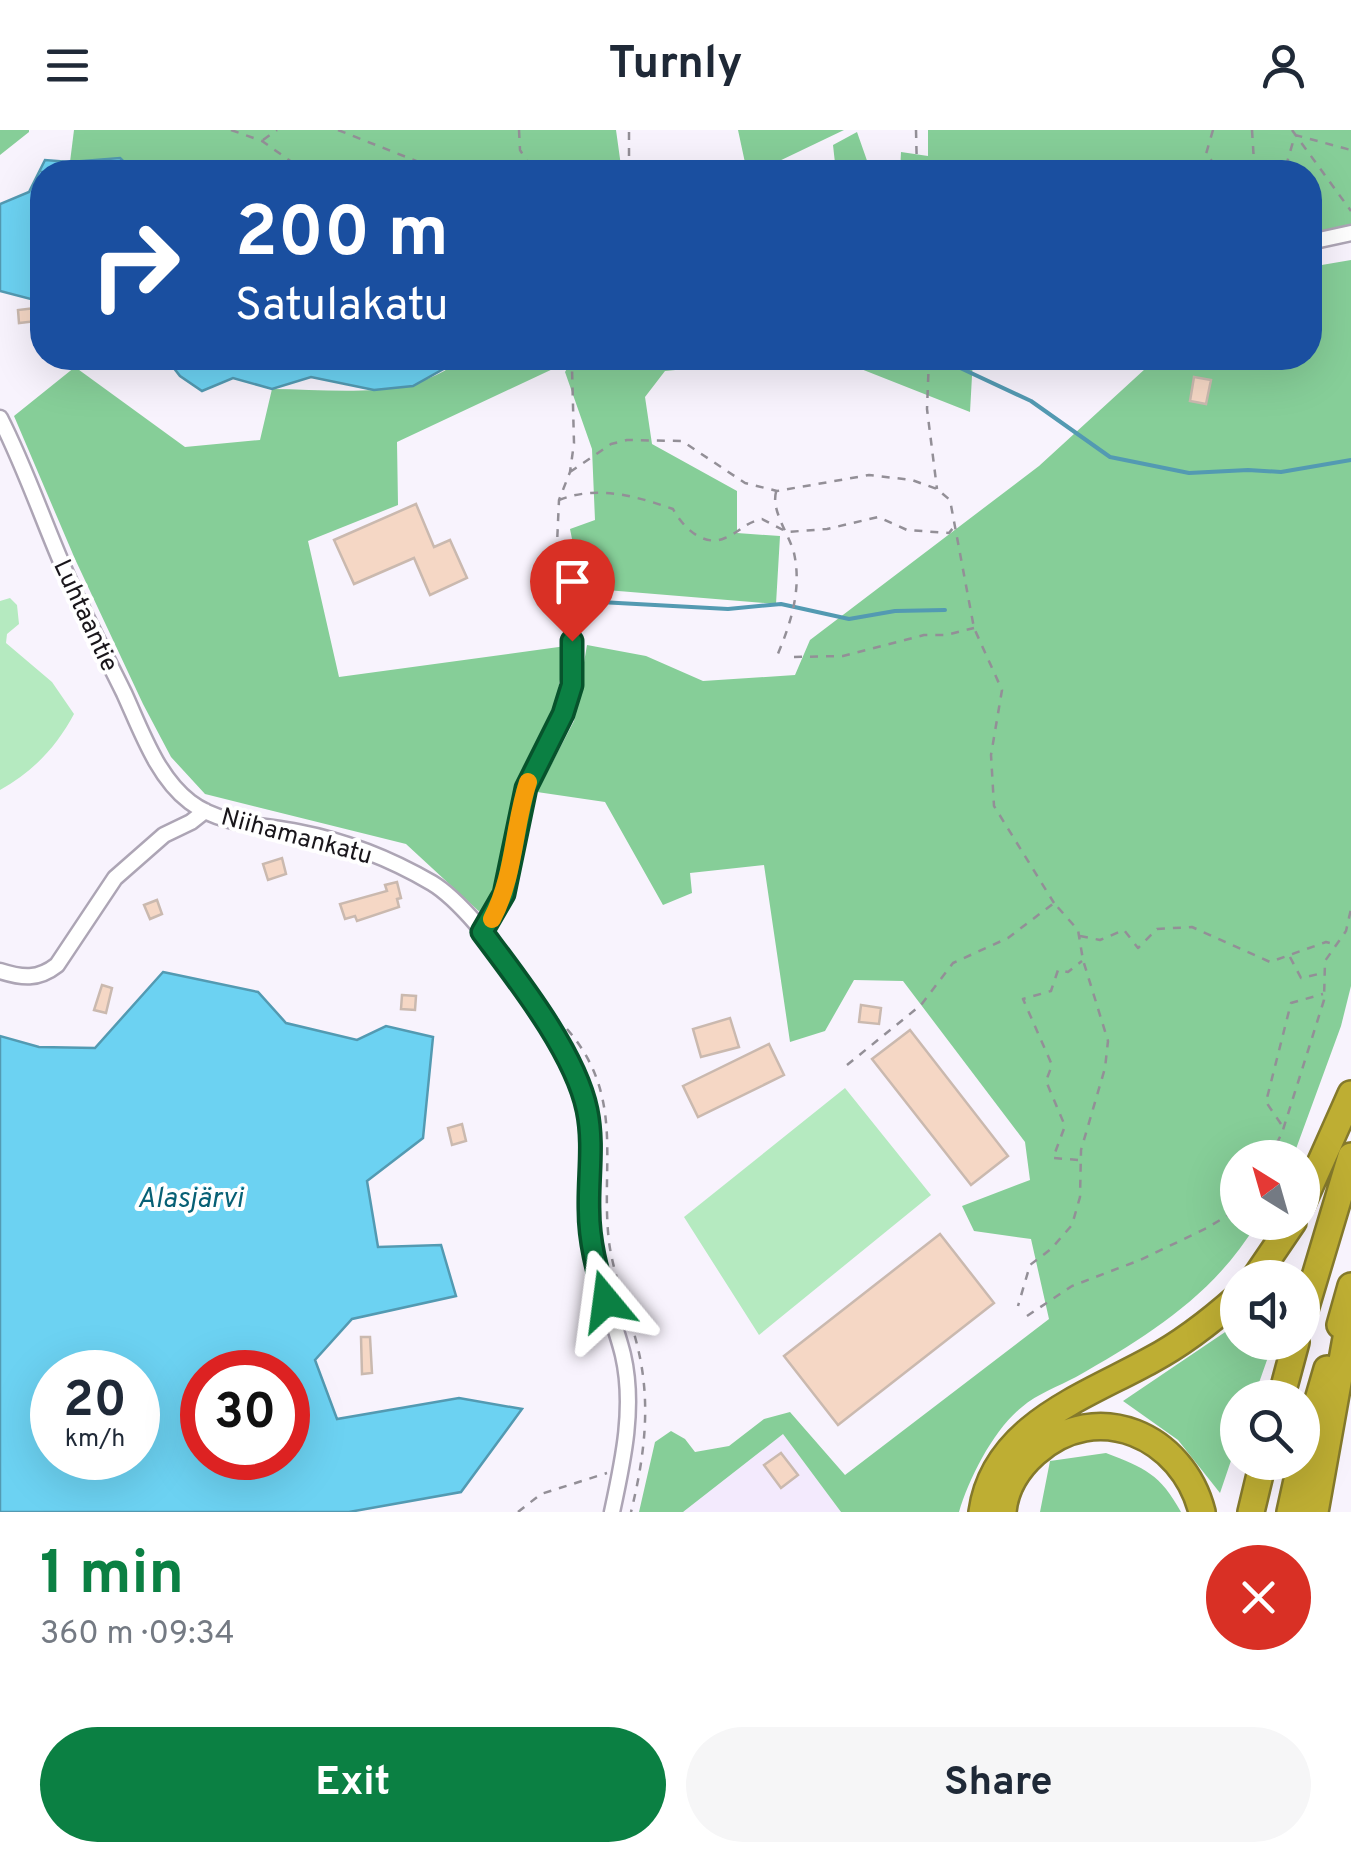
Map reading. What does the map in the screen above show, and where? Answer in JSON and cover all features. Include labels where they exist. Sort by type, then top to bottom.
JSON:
[{"type":"highway","points":[[1320,1164],[1351,1094]]},
{"type":"highway","points":[[1320,1260],[1351,1156]]},
{"type":"highway","points":[[1320,1393],[1351,1286]]},
{"type":"highway","points":[[1315,1512],[1351,1310]]},
{"type":"highway","points":[[982,1512],[998,1463],[1024,1434],[1077,1399],[1174,1346],[1220,1311]]},
{"type":"highway","points":[[1002,1512],[1013,1478],[1041,1448],[1063,1435],[1086,1428],[1110,1427],[1152,1440],[1174,1456],[1198,1495],[1202,1512]]},
{"type":"highway","points":[[1251,1512],[1259,1480]]},
{"type":"highway","points":[[1290,1512],[1296,1480]]},
{"type":"street","points":[[1322,239],[1351,233]]},
{"type":"street","name":"Luhtaantie","points":[[0,418],[63,567],[152,751],[167,776],[198,807]]},
{"type":"street","points":[[0,971],[33,978],[57,965],[115,878],[164,835],[191,822],[198,807]]},
{"type":"street","name":"Niihamankatu","points":[[198,807],[239,822],[332,840],[386,859],[437,886],[482,932],[574,1072],[587,1108],[591,1138],[591,1244],[624,1358],[627,1421],[612,1512]]},
{"type":"lane","points":[[482,932],[504,894],[526,788],[563,714],[572,685],[572,641]]},
{"type":"path","points":[[231,130],[262,141],[289,160]]},
{"type":"path","points":[[262,141],[278,130]]},
{"type":"path","points":[[338,130],[414,160]]},
{"type":"path","points":[[519,130],[520,150],[526,160]]},
{"type":"path","points":[[629,160],[630,130]]},
{"type":"path","points":[[916,130],[917,160]]},
{"type":"path","points":[[1211,160],[1206,154],[1213,130]]},
{"type":"path","points":[[1252,130],[1254,160]]},
{"type":"path","points":[[1287,160],[1294,132]]},
{"type":"path","points":[[1294,132],[1351,150]]},
{"type":"path","points":[[1294,132],[1314,160]]},
{"type":"path","points":[[1322,171],[1351,211]]},
{"type":"path","points":[[572,370],[574,442],[570,472],[559,500],[557,544],[564,569],[561,608],[572,641]]},
{"type":"path","points":[[928,370],[927,409],[937,489]]},
{"type":"path","points":[[570,472],[611,444],[627,440],[682,440],[745,484],[776,491],[869,475],[912,480],[937,489],[950,500],[974,628],[1002,690],[991,755],[994,806],[1054,904],[1078,930],[1083,960],[1108,1041],[1105,1068],[1080,1160],[1080,1197],[1072,1225],[1030,1265],[1018,1306]]},
{"type":"path","points":[[776,491],[774,502],[795,557],[795,603],[777,656]]},
{"type":"path","points":[[559,500],[577,493],[631,494],[673,509],[683,528],[710,540],[725,538],[746,522],[762,518],[788,532],[827,529],[878,517],[907,530],[930,534],[949,533],[955,525]]},
{"type":"path","points":[[794,657],[843,656],[924,635],[946,635],[974,628]]},
{"type":"path","points":[[847,1065],[921,1005],[953,963],[1008,938],[1054,904]]},
{"type":"path","points":[[1278,1140],[1324,993],[1326,961],[1346,932],[1351,909]]},
{"type":"path","points":[[1078,936],[1100,940],[1124,930],[1138,948],[1156,929],[1192,927],[1270,962],[1326,942],[1336,945]]},
{"type":"path","points":[[1289,955],[1301,978],[1325,973]]},
{"type":"path","points":[[1080,1160],[1053,1158],[1065,1126],[1046,1081],[1052,1065],[1023,999],[1051,991],[1058,970],[1068,972],[1083,960]]},
{"type":"path","points":[[1282,1125],[1266,1102],[1291,1002],[1324,993]]},
{"type":"path","points":[[548,1028],[558,1024],[566,1028],[580,1048],[600,1092],[608,1122],[610,1247],[639,1352],[646,1415],[645,1448],[631,1512]]},
{"type":"path","points":[[1027,1316],[1072,1286],[1140,1260],[1220,1220]]},
{"type":"path","points":[[518,1512],[541,1494],[622,1469]]},
{"type":"shaded area","points":[[783,1434],[841,1512],[683,1512]]},
{"type":"green space","points":[[0,130],[29,130],[29,132],[0,155]]},
{"type":"green space","points":[[74,130],[616,130],[620,160],[70,160]]},
{"type":"green space","points":[[738,130],[844,130],[781,160],[744,160]]},
{"type":"green space","points":[[928,130],[1351,130],[1351,231],[1322,236],[1322,160],[901,160],[901,152],[928,156]]},
{"type":"green space","points":[[857,132],[867,160],[835,160],[833,145]]},
{"type":"green space","points":[[1351,260],[1351,986],[1341,1026],[1299,1140],[1220,1140],[1220,1240],[1246,1240],[1231,1260],[1220,1260],[1220,1273],[1177,1312],[1103,1362],[1034,1398],[1012,1416],[984,1455],[959,1512],[841,1512],[783,1434],[683,1512],[639,1512],[655,1442],[671,1431],[685,1439],[695,1452],[729,1446],[764,1419],[790,1412],[845,1475],[1049,1319],[1031,1239],[974,1231],[962,1206],[1030,1180],[1025,1142],[903,981],[854,980],[825,1031],[790,1042],[764,865],[690,873],[692,893],[663,905],[605,802],[537,792],[574,721],[587,645],[646,656],[703,681],[795,675],[810,640],[1039,466],[1144,370],[1322,370],[1322,265]]},
{"type":"green space","points":[[71,370],[79,370],[185,447],[260,440],[272,389],[372,390],[397,387],[442,372],[551,370],[397,442],[398,505],[308,541],[339,677],[566,646],[554,713],[519,779],[510,847],[484,916],[406,844],[205,794],[171,757],[143,704],[14,416]]},
{"type":"green space","points":[[675,370],[665,371],[645,397],[652,444],[737,491],[737,533],[780,536],[776,604],[582,588],[570,529],[595,520],[592,449],[565,372]]},
{"type":"green space","points":[[864,370],[972,370],[970,412]]},
{"type":"green space","points":[[10,598],[17,605],[19,624],[7,634],[6,643],[52,682],[74,714],[43,757],[0,790],[0,601]]},
{"type":"green space","points":[[845,1088],[931,1195],[759,1335],[684,1217]]},
{"type":"green space","points":[[1220,1335],[1220,1360],[1267,1360],[1260,1380],[1220,1380],[1220,1480],[1224,1480],[1220,1493],[1178,1440],[1123,1401]]},
{"type":"green space","points":[[1106,1453],[1150,1474],[1181,1512],[1040,1512],[1050,1461]]},
{"type":"water","points":[[29,192],[30,299],[0,291],[0,204]]},
{"type":"water","points":[[175,370],[442,370],[413,386],[374,390],[311,377],[272,389],[233,378],[202,391]]},
{"type":"water","name":"Alasjärvi","points":[[163,972],[258,992],[286,1023],[357,1040],[386,1026],[433,1037],[423,1138],[367,1181],[378,1247],[441,1245],[456,1296],[352,1319],[315,1360],[337,1419],[459,1398],[522,1409],[461,1492],[349,1512],[0,1512],[0,1036],[39,1047],[95,1048]]},
{"type":"building","points":[[30,309],[30,322],[19,323],[18,310]]},
{"type":"building","points":[[1194,377],[1211,380],[1206,404],[1190,401]]},
{"type":"building","points":[[416,504],[434,547],[450,540],[467,578],[430,595],[414,558],[354,584],[334,540]]},
{"type":"building","points":[[282,858],[286,874],[268,880],[263,864]]},
{"type":"building","points":[[397,882],[399,907],[357,921],[355,916],[345,919],[340,904],[387,891],[385,885]]},
{"type":"building","points":[[157,900],[162,914],[150,919],[144,905]]},
{"type":"building","points":[[102,985],[112,988],[106,1013],[94,1010]]},
{"type":"building","points":[[402,995],[416,996],[415,1010],[401,1009]]},
{"type":"building","points":[[861,1005],[881,1008],[879,1024],[859,1022]]},
{"type":"building","points":[[730,1018],[739,1047],[701,1057],[693,1029]]},
{"type":"building","points":[[910,1030],[1008,1156],[971,1185],[872,1059]]},
{"type":"building","points":[[769,1044],[784,1075],[698,1117],[683,1086]]},
{"type":"building","points":[[462,1124],[466,1141],[452,1145],[448,1128]]},
{"type":"building","points":[[940,1234],[994,1303],[838,1425],[784,1356]]},
{"type":"building","points":[[361,1337],[370,1337],[372,1373],[362,1374]]},
{"type":"building","points":[[781,1453],[798,1475],[781,1488],[764,1465]]},
{"type":"waterway","points":[[965,370],[1031,401],[1110,457],[1189,473],[1281,472],[1351,460]]},
{"type":"waterway","points":[[545,599],[728,609],[781,604],[849,619],[895,611],[945,610]]},
{"type":"slow traffic","points":[[492,919],[512,868],[528,782]]},
{"type":"route","points":[[572,641],[572,685],[563,714],[526,788],[512,868],[504,894],[482,932],[548,1028],[574,1072],[587,1108],[591,1138],[591,1244],[606,1301]]}]
